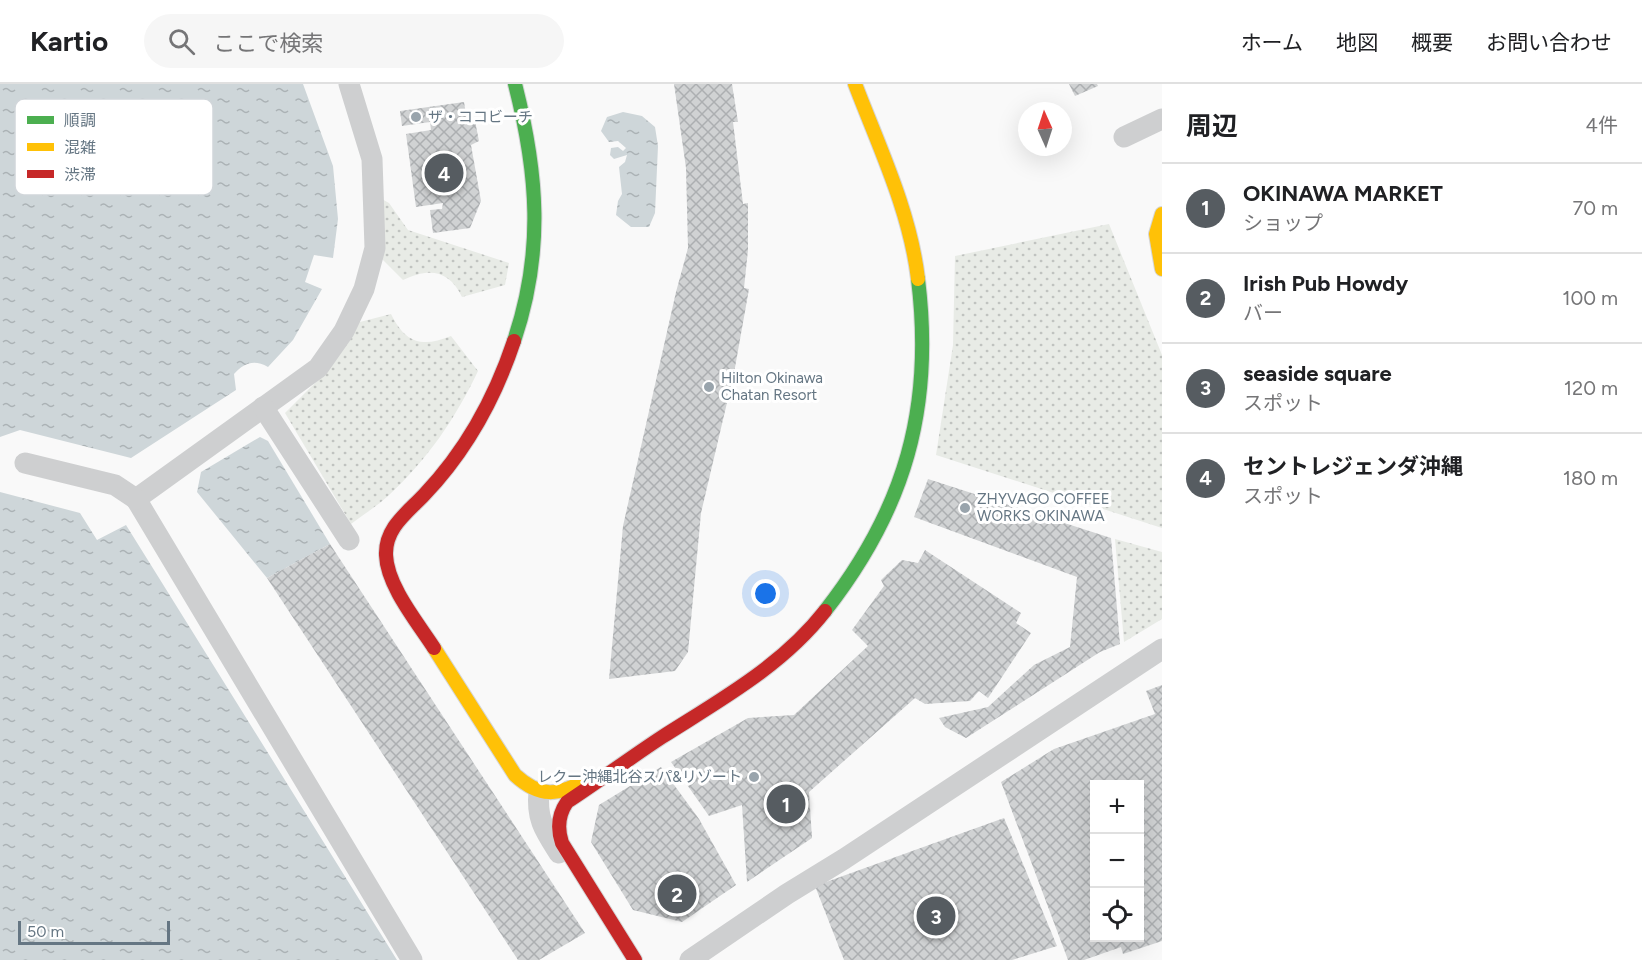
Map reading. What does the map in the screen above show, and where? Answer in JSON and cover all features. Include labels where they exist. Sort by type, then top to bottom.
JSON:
[{"type":"street","points":[[136,499],[318,368],[344,331],[364,289],[375,248],[372,159],[349,84]]},
{"type":"street","points":[[515,84],[528,133],[535,195],[533,259],[520,324],[508,361],[482,417],[440,477],[395,524],[388,539],[385,556],[387,568],[396,588],[510,769],[522,783],[539,792],[557,792],[568,789],[639,747],[650,745]]},
{"type":"street","points":[[635,960],[562,843],[558,827],[561,809],[567,802],[650,745],[764,671],[820,620],[865,558],[886,518],[901,480],[915,432],[924,353],[922,307],[916,263],[904,217],[855,84]]},
{"type":"street","points":[[1124,137],[1162,119]]},
{"type":"street","points":[[1162,214],[1155,240],[1162,269]]},
{"type":"street","points":[[263,407],[349,540]]},
{"type":"street","points":[[25,463],[115,485],[136,499],[412,960]]},
{"type":"street","points":[[690,960],[1162,649]]},
{"type":"street","points":[[539,792],[539,813],[543,827],[626,960]]},
{"type":"shaded area","points":[[380,198],[389,203],[408,230],[509,263],[505,285],[462,297],[451,281],[444,276],[429,273],[403,280],[379,256]]},
{"type":"shaded area","points":[[1109,224],[1162,355],[1162,528],[936,455],[953,345],[955,256]]},
{"type":"shaded area","points":[[391,314],[402,331],[415,340],[431,342],[451,336],[478,371],[450,422],[416,468],[388,496],[351,524],[285,413],[328,370],[356,323]]},
{"type":"shaded area","points":[[1115,539],[1162,552],[1162,619],[1124,642]]},
{"type":"water","points":[[0,84],[303,84],[333,166],[338,219],[333,258],[314,255],[305,282],[322,289],[293,340],[268,367],[258,363],[249,363],[242,367],[234,374],[236,390],[131,458],[20,430],[0,437]]},
{"type":"water","points":[[623,112],[642,116],[655,127],[658,146],[655,213],[649,227],[631,227],[616,215],[618,201],[622,194],[619,167],[625,162],[627,155],[614,159],[610,155],[611,148],[618,147],[623,151],[626,148],[618,141],[609,142],[601,131],[607,117]]},
{"type":"water","points":[[260,437],[268,441],[330,544],[267,578],[197,492],[201,472]]},
{"type":"water","points":[[0,492],[80,513],[97,540],[126,525],[397,960],[0,960]]},
{"type":"building","points":[[674,84],[732,84],[738,122],[733,122],[743,204],[748,203],[748,250],[744,288],[749,289],[734,373],[701,513],[688,652],[675,671],[609,679],[623,526],[688,248],[686,168]]},
{"type":"building","points":[[1069,84],[1097,84],[1098,86],[1075,96]]},
{"type":"building","points":[[464,102],[467,120],[475,121],[479,141],[471,145],[481,201],[470,228],[433,233],[430,210],[442,209],[443,203],[416,207],[406,134],[431,130],[430,122],[402,126],[400,111]]},
{"type":"building","points":[[928,479],[1111,538],[1120,644],[1100,652],[966,738],[945,727],[939,718],[988,707],[1034,665],[1070,647],[1077,577],[914,517]]},
{"type":"building","points":[[330,544],[585,933],[539,960],[518,960],[267,578]]},
{"type":"building","points":[[925,550],[1021,613],[1016,623],[1031,633],[988,698],[979,691],[970,701],[925,704],[915,698],[809,792],[812,838],[747,882],[742,805],[709,816],[671,762],[748,718],[794,715],[868,646],[852,630],[884,586],[881,580],[902,560],[918,563]]},
{"type":"building","points":[[1162,685],[1162,941],[1123,954],[1121,947],[1084,960],[1068,960],[1001,782],[1054,749],[1155,714],[1146,691]]},
{"type":"building","points":[[661,767],[699,819],[736,885],[682,922],[633,910],[591,842],[599,805]]},
{"type":"building","points":[[1004,818],[1057,946],[1012,960],[844,960],[815,886]]},
{"type":"traffic: fast","points":[[514,341],[524,308],[534,244],[533,181],[523,117],[515,84]]},
{"type":"traffic: fast","points":[[825,611],[853,573],[876,534],[894,495],[908,455],[917,414],[921,371],[922,326],[918,279]]},
{"type":"traffic: slow","points":[[855,84],[901,204],[918,279]]},
{"type":"traffic: slow","points":[[1162,214],[1156,234],[1162,269]]},
{"type":"traffic: slow","points":[[434,648],[515,775],[533,788],[549,792],[558,792],[586,780]]},
{"type":"traffic: jam","points":[[434,648],[404,604],[392,579],[386,555],[389,537],[398,522],[453,461],[488,403],[514,341]]},
{"type":"traffic: jam","points":[[635,960],[562,843],[559,822],[564,807],[567,802],[662,737],[749,681],[790,649],[825,611]]},
{"type":"place","name":"ザ・ココビーチ","points":[[416,117]]},
{"type":"place","name":"セントレジェンダ沖縄","points":[[444,173]]},
{"type":"place","name":"Hilton Okinawa Chatan Resort","points":[[709,387]]},
{"type":"place","name":"ZHYVAGO COFFEE WORKS OKINAWA","points":[[965,508]]},
{"type":"place","name":"レクー沖縄北谷スパ&リゾート","points":[[754,777]]},
{"type":"place","name":"OKINAWA MARKET","points":[[786,804]]},
{"type":"place","name":"Irish Pub Howdy","points":[[677,894]]},
{"type":"place","name":"seaside square","points":[[936,916]]}]
